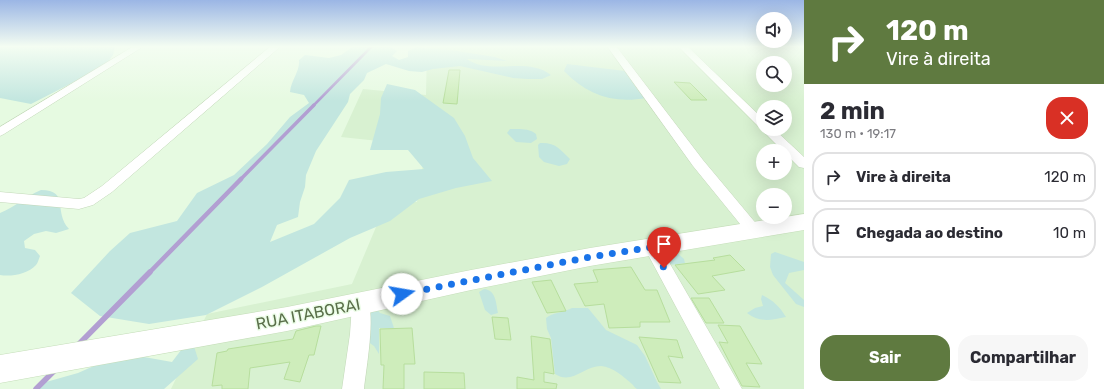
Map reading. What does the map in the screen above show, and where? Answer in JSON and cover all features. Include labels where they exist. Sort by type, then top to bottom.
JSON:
[{"type":"street","points":[[0,132],[110,64]]},
{"type":"street","points":[[0,197],[68,204],[88,202],[107,189],[255,64]]},
{"type":"street","points":[[624,64],[698,163],[754,231]]},
{"type":"street","points":[[701,64],[756,118]]},
{"type":"street","points":[[774,136],[804,164]]},
{"type":"street","name":"RUA ITABORAI","points":[[0,369],[287,319],[471,280],[652,247],[804,222]]},
{"type":"street","points":[[652,247],[731,389]]},
{"type":"street","points":[[353,389],[360,334],[361,304]]},
{"type":"shaded area","points":[[0,64],[106,64],[31,104],[0,98]]},
{"type":"shaded area","points":[[299,64],[386,64],[367,73],[364,80],[350,94],[348,102],[316,151],[306,175],[305,187],[300,202],[298,217],[277,225],[270,242],[314,224],[340,198],[349,180],[386,172],[424,169],[408,150],[370,150],[380,114],[381,98],[387,84],[415,90],[454,118],[465,136],[473,158],[492,181],[456,188],[419,199],[390,221],[350,238],[262,287],[206,315],[149,324],[100,316],[71,293],[110,251],[130,233],[177,221],[197,193],[234,175],[267,144],[290,117],[309,103],[304,95],[290,92]]},
{"type":"shaded area","points":[[387,64],[477,64],[498,67],[520,66],[531,67],[551,75],[542,79],[513,78],[460,66],[433,69],[422,72],[409,71]]},
{"type":"shaded area","points":[[427,64],[756,64],[756,92],[792,92],[792,64],[804,64],[804,389],[171,389],[207,314],[352,284],[387,201],[417,202],[426,146],[341,137],[363,89],[426,95]]},
{"type":"shaded area","points":[[568,64],[625,71],[637,89],[646,98],[622,100],[601,96],[582,86],[564,71]]},
{"type":"shaded area","points":[[510,129],[524,129],[533,132],[536,134],[537,139],[531,143],[516,142],[507,133]]},
{"type":"shaded area","points":[[540,143],[550,144],[560,149],[570,159],[567,164],[559,166],[544,162],[539,157],[538,145]]},
{"type":"shaded area","points":[[41,190],[50,191],[58,198],[64,222],[69,229],[56,233],[46,231],[34,234],[24,241],[25,248],[35,250],[40,256],[36,265],[24,273],[9,276],[0,275],[0,213]]},
{"type":"shaded area","points":[[673,249],[684,259],[685,263],[672,265],[668,263],[662,250]]},
{"type":"shaded area","points":[[775,252],[804,262],[804,270],[789,273],[785,283],[804,300],[804,307],[796,304],[773,275],[770,267],[771,254]]},
{"type":"shaded area","points":[[484,289],[493,294],[498,313],[491,315],[485,310],[479,292]]},
{"type":"shaded area","points":[[762,295],[776,304],[786,317],[766,320],[756,318],[747,313],[755,308],[763,306],[761,299]]},
{"type":"shaded area","points":[[572,308],[588,308],[606,330],[637,345],[645,356],[661,389],[637,389],[618,373],[610,368],[601,366],[589,369],[573,376],[561,377],[555,374],[551,338],[547,329],[546,318]]},
{"type":"shaded area","points":[[369,309],[377,309],[380,313],[390,316],[394,328],[379,328],[379,354],[374,346],[367,341]]},
{"type":"shaded area","points":[[191,337],[198,359],[164,389],[33,389],[46,382],[78,373],[114,357],[144,357],[172,362]]},
{"type":"building","points":[[449,70],[460,70],[457,104],[443,103]]},
{"type":"building","points":[[674,82],[690,83],[707,100],[691,100]]},
{"type":"building","points":[[730,255],[745,270],[712,276],[725,290],[698,294],[675,265],[715,260],[713,258]]},
{"type":"building","points":[[631,267],[645,290],[657,290],[670,322],[640,322],[640,327],[609,328],[604,304],[585,306],[574,284],[598,282],[593,270]]},
{"type":"building","points":[[551,280],[566,311],[547,313],[532,282]]},
{"type":"building","points":[[691,298],[709,298],[724,323],[706,323]]},
{"type":"building","points":[[492,317],[508,318],[511,340],[495,339]]},
{"type":"building","points":[[718,325],[740,326],[762,364],[746,363],[760,387],[742,386],[719,342],[728,343]]},
{"type":"building","points":[[321,326],[314,355],[309,355],[300,382],[284,379],[290,362],[250,368],[248,389],[222,389],[222,385],[212,386],[217,353],[227,351],[228,349],[293,339],[296,331]]},
{"type":"building","points":[[412,328],[415,364],[404,364],[404,389],[383,389],[384,365],[381,365],[380,329]]},
{"type":"building","points":[[531,336],[550,339],[554,374],[544,372],[544,382],[557,384],[556,389],[517,389],[517,377],[534,380]]},
{"type":"building","points":[[639,337],[677,340],[683,358],[668,356],[681,383],[659,382]]},
{"type":"building","points":[[424,372],[464,373],[465,389],[424,389]]},
{"type":"waterway","points":[[313,106],[354,64]]},
{"type":"waterway","points":[[240,180],[314,105]]},
{"type":"waterway","points":[[149,273],[241,179]]},
{"type":"waterway","points":[[79,344],[150,272]]},
{"type":"waterway","points":[[36,389],[54,371]]},
{"type":"route","points":[[402,294],[590,257],[652,247],[664,268]]}]
